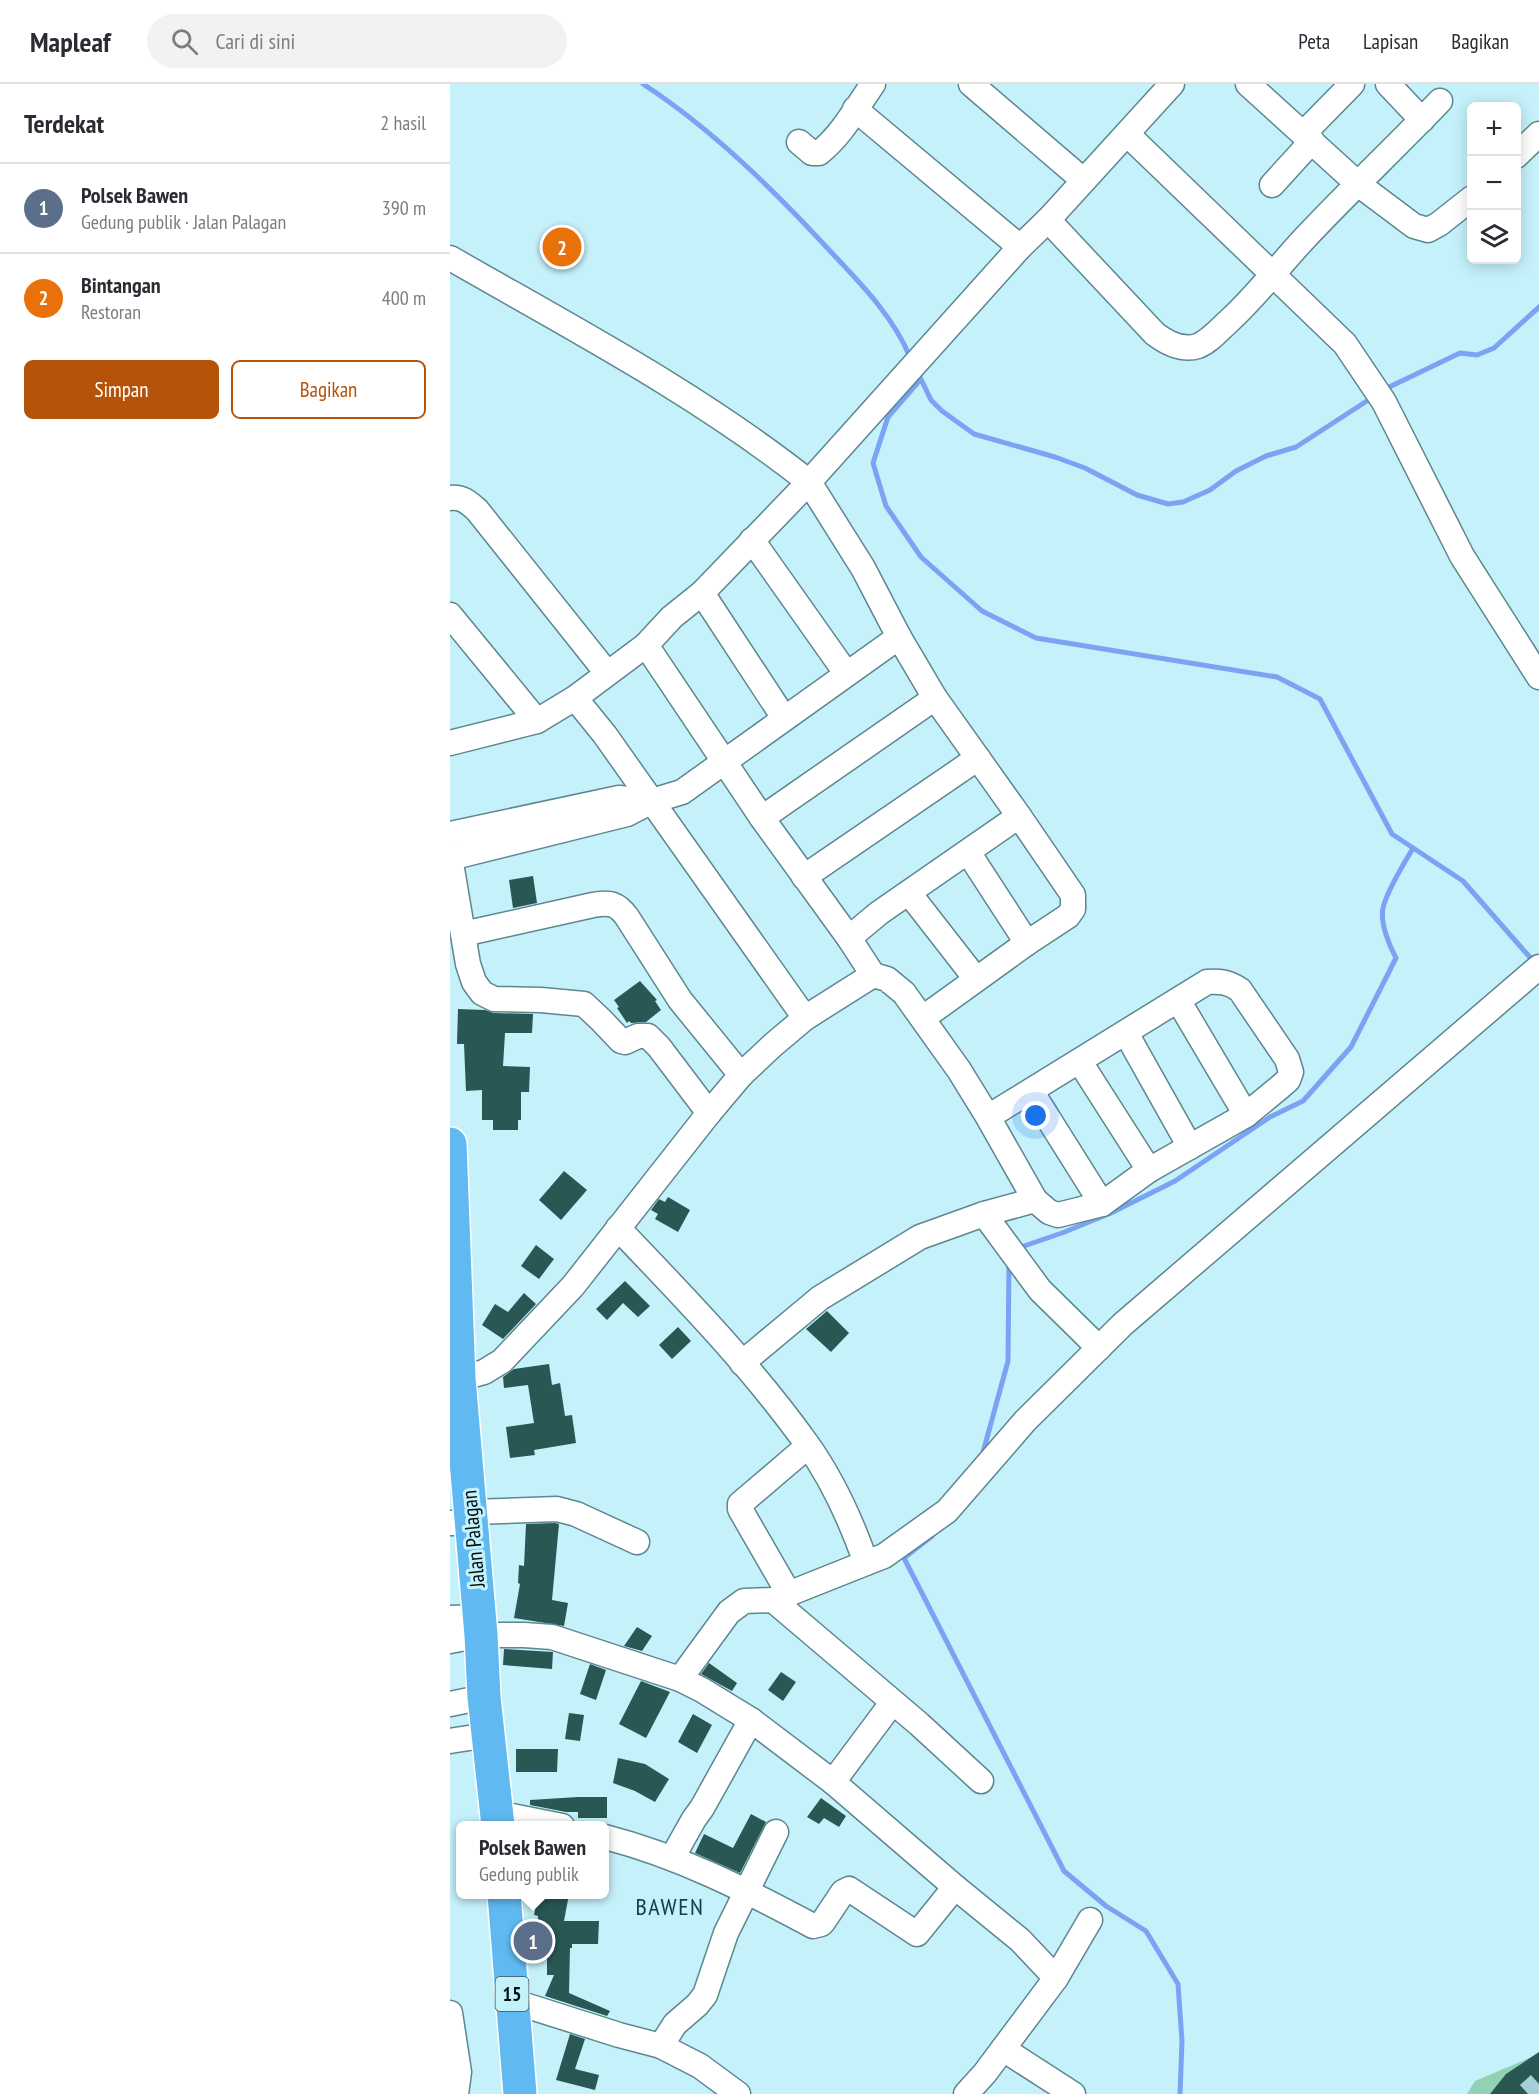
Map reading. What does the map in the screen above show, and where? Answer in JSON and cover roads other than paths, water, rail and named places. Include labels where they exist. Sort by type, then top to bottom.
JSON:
[{"type":"highway","name":"Jalan Palagan","points":[[450,1144],[464,1519],[465,1628],[484,1697],[497,1819]]},
{"type":"highway","name":"15","points":[[504,1899],[520,2094]]},
{"type":"street","points":[[799,142],[812,153],[819,153],[838,136],[873,84]]},
{"type":"street","points":[[970,84],[1083,180]]},
{"type":"street","points":[[450,743],[537,720],[575,698],[646,645],[672,617],[702,593],[808,482],[1020,247],[1048,220],[1172,84]]},
{"type":"street","points":[[1248,84],[1358,184],[1414,226],[1428,230],[1467,202]]},
{"type":"street","points":[[1272,185],[1352,84]]},
{"type":"street","points":[[1388,84],[1422,120]]},
{"type":"street","points":[[1048,220],[1155,334],[1180,347],[1197,346],[1214,336],[1274,275],[1290,254],[1440,101]]},
{"type":"street","points":[[855,109],[1020,247]]},
{"type":"street","points":[[1127,134],[1345,344],[1378,393],[1462,556],[1539,677]]},
{"type":"street","points":[[1521,151],[1539,134]]},
{"type":"street","points":[[450,258],[669,384],[778,458],[808,482],[863,568],[899,637],[935,698],[1073,895],[1073,909],[1068,916],[923,1018]]},
{"type":"street","points":[[450,498],[457,497],[466,501],[477,510],[607,673]]},
{"type":"street","points":[[752,540],[846,673]]},
{"type":"street","points":[[702,593],[784,718]]},
{"type":"street","points":[[450,615],[537,720]]},
{"type":"street","points":[[709,1113],[648,1036],[638,1036],[626,1042],[621,1041],[584,1004],[494,999],[482,993],[474,982],[468,964],[450,857],[627,814],[652,801],[682,792],[899,637]]},
{"type":"street","points":[[646,645],[762,818],[873,975],[887,979],[904,993],[923,1018],[988,1117],[1035,1200],[1049,1212],[1058,1215],[1102,1204],[1149,1170],[1246,1115],[1288,1080],[1291,1072],[1287,1059],[1240,990],[1220,981],[1207,982],[988,1117]]},
{"type":"street","points":[[575,698],[605,735],[805,1018]]},
{"type":"street","points":[[762,818],[935,698]]},
{"type":"street","points":[[804,877],[978,758]]},
{"type":"street","points":[[450,834],[619,798],[652,801]]},
{"type":"street","points":[[849,938],[879,913],[1019,816]]},
{"type":"street","points":[[968,852],[1027,943]]},
{"type":"street","points":[[909,893],[976,979]]},
{"type":"street","points":[[463,934],[593,905],[612,903],[617,905],[680,1000],[741,1075]]},
{"type":"street","points":[[680,1679],[729,1612],[744,1601],[781,1597],[884,1556],[947,1511],[1025,1421],[1123,1324],[1539,967]]},
{"type":"street","points":[[459,1379],[484,1372],[502,1361],[573,1286],[741,1075],[805,1018],[873,975]]},
{"type":"street","points":[[1178,1000],[1246,1115]]},
{"type":"street","points":[[1126,1033],[1190,1147]]},
{"type":"street","points":[[1080,1062],[1149,1170]]},
{"type":"street","points":[[1031,1091],[1102,1204]]},
{"type":"street","points":[[742,1363],[820,1299],[920,1237],[984,1214],[1035,1200]]},
{"type":"street","points":[[984,1214],[1040,1290],[1099,1348]]},
{"type":"street","points":[[618,1228],[721,1336],[808,1446],[844,1507],[866,1563]]},
{"type":"street","points":[[808,1446],[740,1504],[740,1509],[781,1597],[892,1703],[981,1780]]},
{"type":"street","points":[[464,1519],[557,1509],[576,1514],[637,1542]]},
{"type":"street","points":[[465,1628],[552,1637],[680,1679],[751,1720],[833,1782],[1020,1940],[1056,1978]]},
{"type":"street","points":[[450,1704],[484,1697]]},
{"type":"street","points":[[833,1782],[892,1703]]},
{"type":"street","points":[[672,1858],[751,1720]]},
{"type":"street","points":[[450,1740],[488,1735]]},
{"type":"street","points":[[497,1819],[516,1821]]},
{"type":"street","points":[[661,2046],[675,2024],[697,2006],[705,1995],[726,1933],[776,1832]]},
{"type":"street","points":[[609,1838],[672,1858],[748,1891],[813,1926],[824,1922],[843,1892],[849,1888],[916,1934],[955,1887]]},
{"type":"street","points":[[966,2094],[985,2073],[1056,1978],[1090,1920]]},
{"type":"street","points":[[512,2001],[661,2046],[700,2066],[738,2094]]},
{"type":"street","points":[[450,2013],[459,2072],[456,2094]]},
{"type":"street","points":[[1003,2049],[1072,2094]]},
{"type":"waterway","points":[[643,84],[718,141],[788,206],[875,301],[895,328],[910,357]]},
{"type":"waterway","points":[[1383,390],[1460,353],[1477,355],[1494,348],[1539,307]]},
{"type":"waterway","points":[[917,371],[931,400],[942,411],[974,434],[1055,457],[1085,468],[1137,495],[1168,504],[1183,502],[1210,490],[1236,471],[1266,456],[1296,447],[1373,397]]},
{"type":"waterway","points":[[920,380],[888,417],[873,463],[886,506],[921,557],[982,611],[1036,638],[1277,677],[1320,699],[1392,834],[1463,881],[1534,962]]},
{"type":"waterway","points":[[1018,1250],[1111,1213],[1175,1181],[1270,1117],[1303,1101],[1351,1047],[1396,958],[1388,940],[1382,914],[1392,885],[1413,848]]},
{"type":"waterway","points":[[982,1456],[1008,1361],[1009,1262]]},
{"type":"waterway","points":[[932,1536],[904,1558],[1064,1871],[1106,1906],[1146,1931],[1178,1984],[1182,2041],[1180,2094]]},
{"type":"tunnel","points":[[1528,2094],[1539,2084]]},
{"type":"place","name":"Bintangan","points":[[562,247]]},
{"type":"place","name":"Polsek Bawen","points":[[533,1941]]},
{"type":"district","name":"BAWEN","points":[[670,1906]]}]
